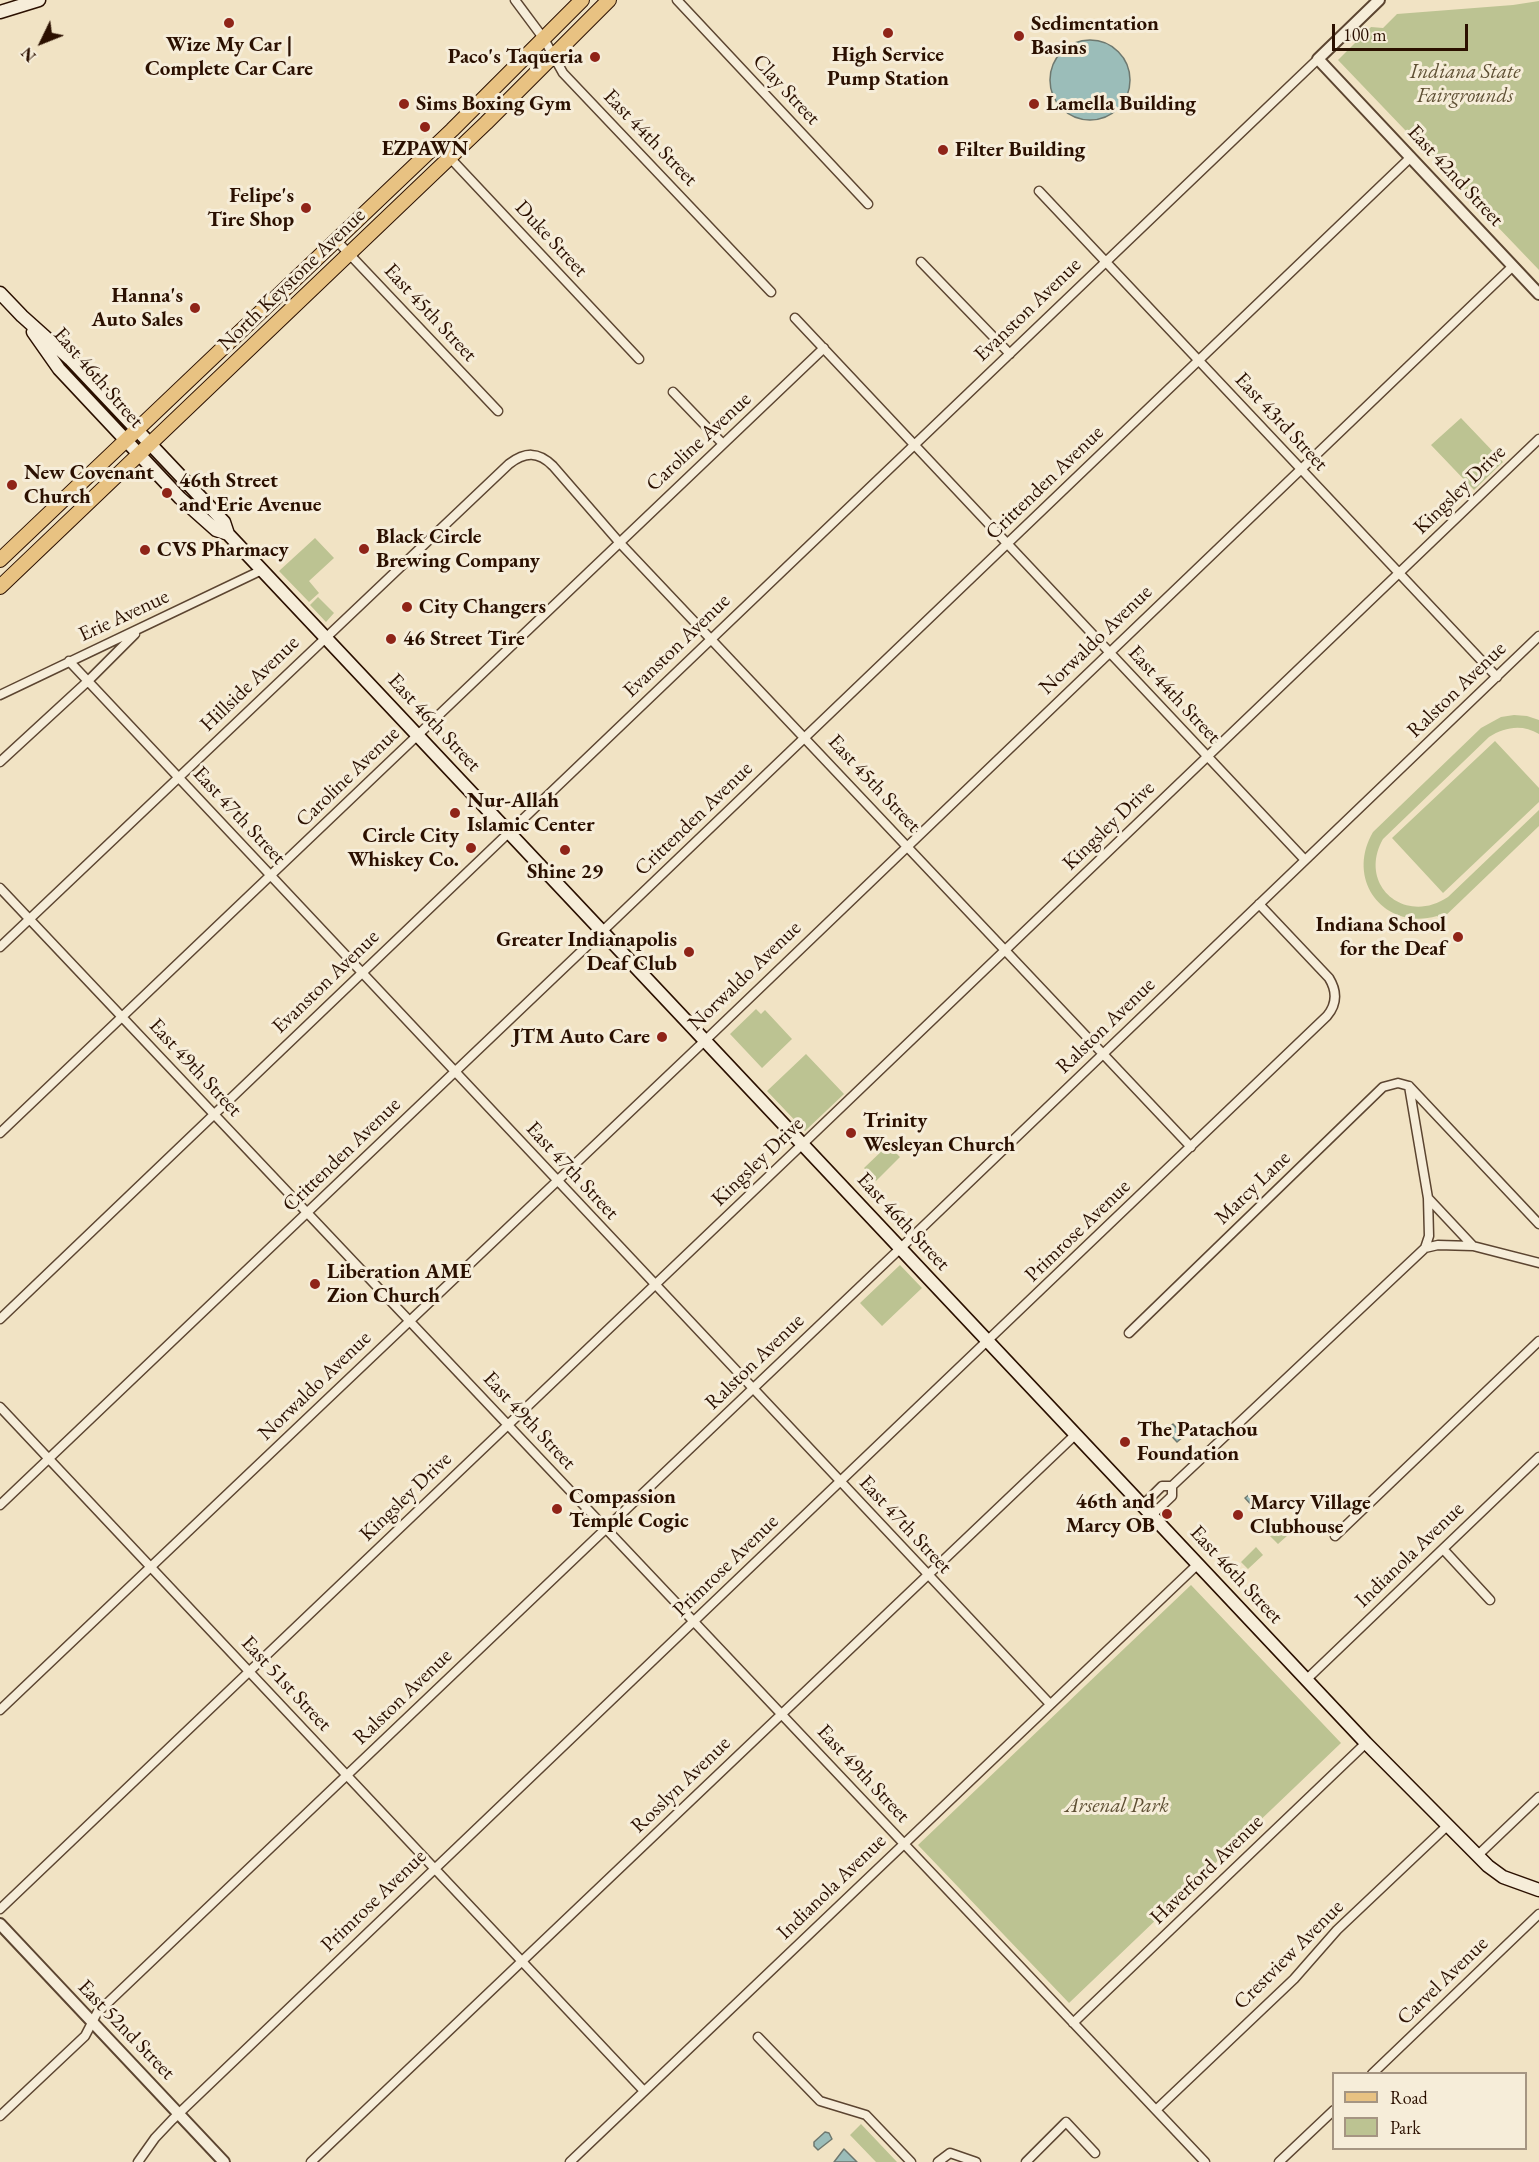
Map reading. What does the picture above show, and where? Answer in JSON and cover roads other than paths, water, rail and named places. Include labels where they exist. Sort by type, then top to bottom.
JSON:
[{"type":"main road","points":[[0,12],[39,0]]},
{"type":"main road","name":"North Keystone Avenue","points":[[0,560],[437,144],[582,0]]},
{"type":"main road","name":"North Keystone Avenue","points":[[0,587],[450,158],[609,0]]},
{"type":"main road","name":"East 46th Street","points":[[0,293],[21,316],[70,359],[224,522],[228,534],[1366,1743],[1477,1856],[1503,1877],[1539,1890]]},
{"type":"main road","name":"East 46th Street","points":[[21,316],[59,369],[125,441],[190,508],[216,530],[228,534]]},
{"type":"street","name":"East 44th Street","points":[[514,0],[544,39],[563,73],[771,292]]},
{"type":"street","name":"Clay Street","points":[[677,0],[868,204]]},
{"type":"street","name":"Evanston Avenue","points":[[0,1319],[1379,0]]},
{"type":"street","name":"East 42nd Street","points":[[1318,59],[1539,294]]},
{"type":"street","name":"Duke Street","points":[[437,144],[639,359]]},
{"type":"street","name":"Crittenden Avenue","points":[[0,1505],[603,932],[1411,157]]},
{"type":"street","name":"East 43rd Street","points":[[1039,191],[1497,676]]},
{"type":"street","name":"East 45th Street","points":[[336,240],[498,411]]},
{"type":"street","points":[[921,262],[1010,354]]},
{"type":"street","name":"Norwaldo Avenue","points":[[0,1710],[705,1040],[1513,266]]},
{"type":"street","name":"East 44th Street","points":[[795,318],[1305,860]]},
{"type":"street","name":"Caroline Avenue","points":[[0,1133],[824,348]]},
{"type":"street","points":[[673,392],[723,444]]},
{"type":"street","name":"Kingsley Drive","points":[[0,1909],[1539,439]]},
{"type":"street","name":"East 45th Street","points":[[528,454],[541,457],[549,462],[619,542],[1191,1147]]},
{"type":"street","name":"Hillside Avenue","points":[[0,947],[509,464],[519,456],[528,454]]},
{"type":"street","name":"Erie Avenue","points":[[0,695],[262,570]]},
{"type":"street","points":[[0,762],[140,629]]},
{"type":"street","name":"Ralston Avenue","points":[[0,2116],[85,2036],[97,2013],[901,1248],[1539,636]]},
{"type":"street","name":"East 47th Street","points":[[69,661],[1050,1704]]},
{"type":"street","name":"East 49th Street","points":[[0,888],[1205,2162]]},
{"type":"street","name":"Primrose Avenue","points":[[138,2162],[155,2138],[179,2113],[1327,1016],[1333,1006],[1335,995],[1333,984],[1259,904]]},
{"type":"street","name":"Marcy Lane","points":[[1129,1333],[1383,1087],[1398,1083],[1409,1086]]},
{"type":"street","points":[[1143,1505],[1162,1486],[1172,1486],[1425,1248],[1429,1236],[1428,1198],[1409,1086]]},
{"type":"street","points":[[1409,1086],[1539,1224]]},
{"type":"street","points":[[1428,1198],[1473,1246]]},
{"type":"street","points":[[1425,1248],[1438,1245],[1473,1246],[1539,1263]]},
{"type":"street","points":[[1335,1536],[1539,1341]]},
{"type":"street","name":"East 51st Street","points":[[0,1407],[644,2091]]},
{"type":"street","name":"Rosslyn Avenue","points":[[311,2162],[1076,1434]]},
{"type":"street","name":"Indianola Avenue","points":[[1307,1679],[1539,1457]]},
{"type":"street","points":[[1152,1515],[1172,1496],[1172,1486]]},
{"type":"street","points":[[1443,1549],[1490,1600]]},
{"type":"street","name":"Indianola Avenue","points":[[570,2162],[1198,1564]]},
{"type":"street","name":"Haverford Avenue","points":[[1073,2023],[1366,1743]]},
{"type":"street","points":[[1477,1856],[1539,1797]]},
{"type":"street","name":"Crestview Avenue","points":[[1156,2110],[1294,1979],[1337,1930],[1447,1826]]},
{"type":"street","name":"Carvel Avenue","points":[[1373,2072],[1539,1914]]},
{"type":"street","name":"East 52nd Street","points":[[0,1924],[224,2162]]},
{"type":"street","points":[[758,2037],[820,2101],[866,2115],[911,2162]]},
{"type":"street","points":[[1279,2162],[1332,2112]]},
{"type":"street","points":[[1026,2162],[1066,2122],[1095,2153]]},
{"type":"street","points":[[938,2162],[950,2153],[976,2162]]},
{"type":"water","points":[[1090,40],[1105,43],[1118,52],[1127,65],[1130,80],[1127,95],[1118,108],[1105,117],[1090,120],[1075,117],[1062,108],[1053,95],[1050,80],[1053,65],[1062,52],[1075,43]]},
{"type":"water","points":[[1173,1424],[1184,1436],[1177,1442],[1166,1430]]},
{"type":"water","points":[[1251,1493],[1263,1505],[1257,1511],[1245,1498]]},
{"type":"water","points":[[825,2132],[829,2133],[832,2139],[818,2150],[814,2142]]},
{"type":"water","points":[[844,2149],[857,2162],[834,2162]]},
{"type":"place","name":"Wize My Car | Complete Car Care","points":[[229,23]]},
{"type":"place","name":"High Service Pump Station","points":[[888,33]]},
{"type":"place","name":"Sedimentation Basins","points":[[1019,36]]},
{"type":"place","name":"Paco's Taqueria","points":[[595,57]]},
{"type":"place","name":"Sims Boxing Gym","points":[[404,104]]},
{"type":"place","name":"Lamella Building","points":[[1034,104]]},
{"type":"place","name":"EZPAWN","points":[[425,127]]},
{"type":"place","name":"Filter Building","points":[[943,150]]},
{"type":"place","name":"Felipe's Tire Shop","points":[[306,208]]},
{"type":"place","name":"Hanna's Auto Sales","points":[[195,308]]},
{"type":"place","name":"New Covenant Church","points":[[12,485]]},
{"type":"place","name":"46th Street and Erie Avenue","points":[[167,493]]},
{"type":"place","name":"Black Circle Brewing Company","points":[[364,549]]},
{"type":"place","name":"CVS Pharmacy","points":[[145,550]]},
{"type":"place","name":"City Changers","points":[[407,607]]},
{"type":"place","name":"46 Street Tire","points":[[391,639]]},
{"type":"place","name":"Nur-Allah Islamic Center","points":[[455,813]]},
{"type":"place","name":"Circle City Whiskey Co.","points":[[471,848]]},
{"type":"place","name":"Shine 29","points":[[565,850]]},
{"type":"place","name":"Indiana School for the Deaf","points":[[1458,937]]},
{"type":"place","name":"Greater Indianapolis Deaf Club","points":[[689,952]]},
{"type":"place","name":"JTM Auto Care","points":[[662,1037]]},
{"type":"place","name":"Trinity Wesleyan Church","points":[[851,1133]]},
{"type":"place","name":"Liberation AME Zion Church","points":[[315,1284]]},
{"type":"place","name":"The Patachou Foundation","points":[[1125,1442]]},
{"type":"place","name":"Compassion Temple Cogic","points":[[557,1509]]},
{"type":"place","name":"46th and Marcy OB","points":[[1167,1514]]},
{"type":"place","name":"Marcy Village Clubhouse","points":[[1238,1515]]},
{"type":"park label","name":"Indiana State Fairgrounds","points":[[1465,84]]},
{"type":"park label","name":"Arsenal Park","points":[[1117,1806]]}]
